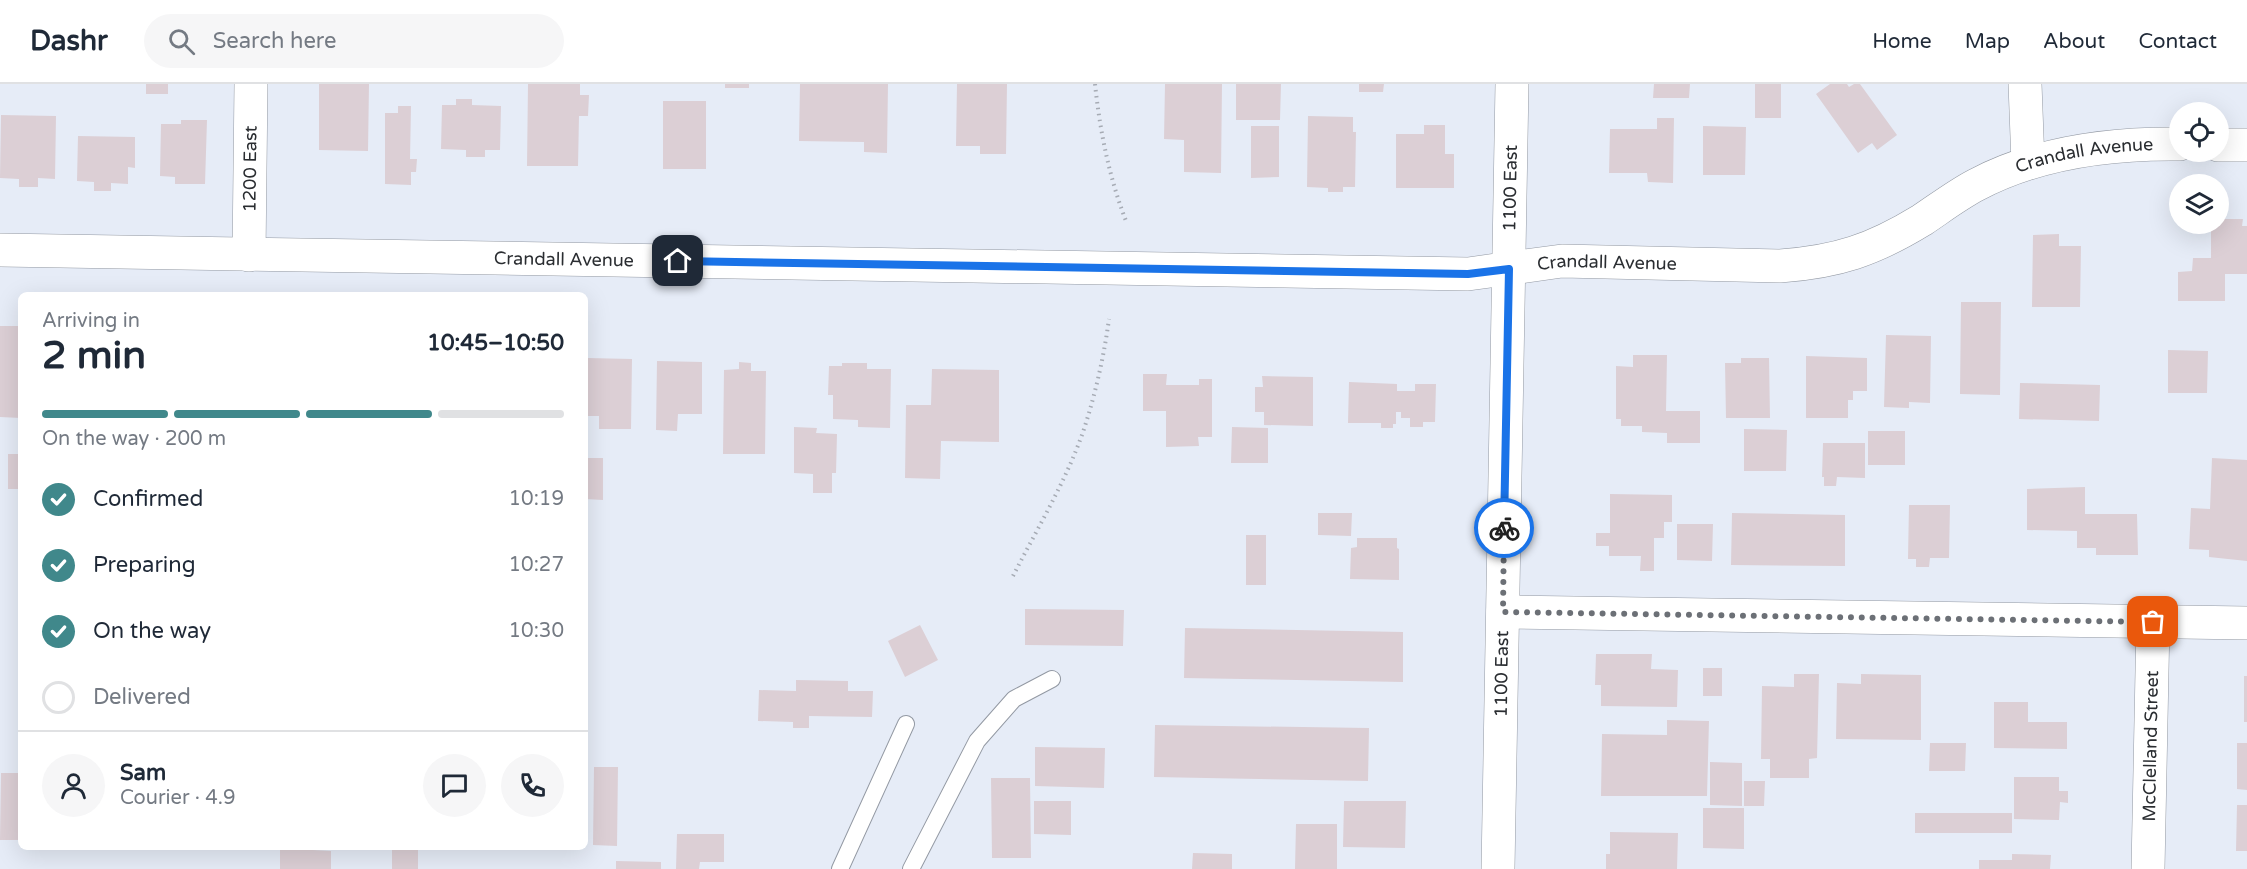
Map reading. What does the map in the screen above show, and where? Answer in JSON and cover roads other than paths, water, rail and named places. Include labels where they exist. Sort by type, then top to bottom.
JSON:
[{"type":"street","name":"1200 East","points":[[249,255],[251,84]]},
{"type":"street","name":"1100 East","points":[[1498,869],[1512,84]]},
{"type":"street","points":[[2025,84],[2028,163]]},
{"type":"street","name":"Crandall Avenue","points":[[0,250],[1468,274],[1562,261],[1780,266],[1838,259],[1864,249],[1897,234],[1976,185],[2028,163],[2106,146],[2169,144]]},
{"type":"street","points":[[2229,144],[2247,145]]},
{"type":"street","points":[[1503,612],[2247,623]]},
{"type":"street","name":"McClelland Street","points":[[2148,869],[2153,622]]},
{"type":"lane","points":[[911,869],[977,741],[1014,699],[1052,679]]},
{"type":"lane","points":[[840,869],[906,724]]}]
